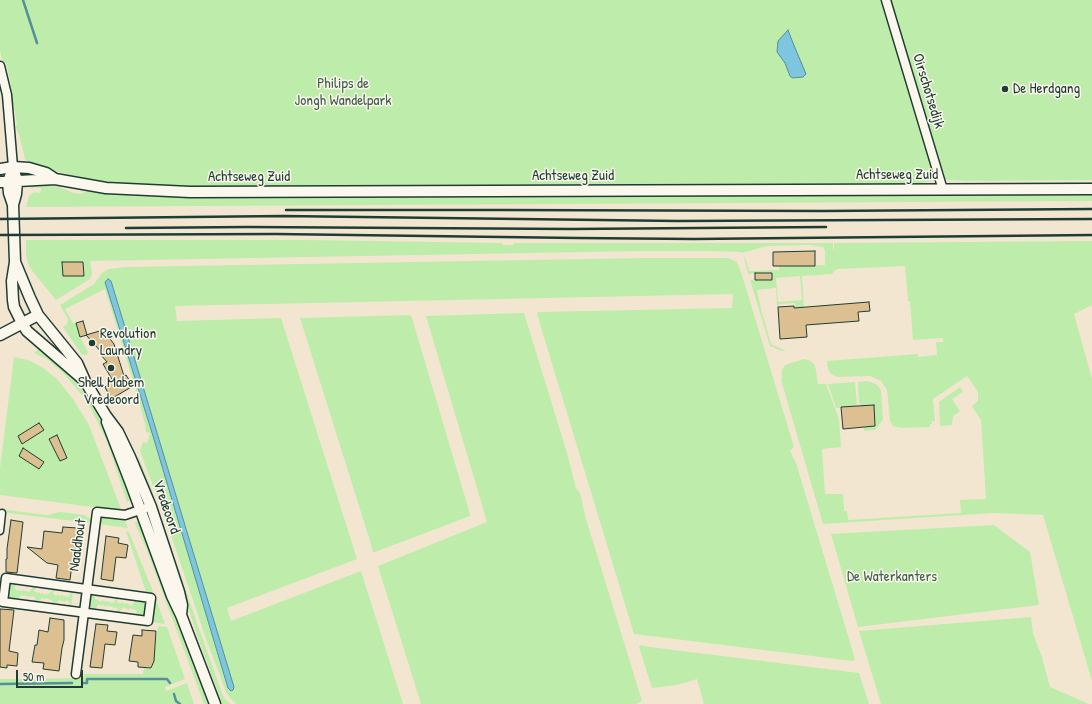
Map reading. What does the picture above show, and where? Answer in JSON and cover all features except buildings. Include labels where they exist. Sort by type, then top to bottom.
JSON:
[{"type":"street","name":"Oirschotsedijk","points":[[886,0],[943,190]]},
{"type":"street","points":[[0,66],[7,95],[13,167],[8,182],[16,194],[14,205],[15,262]]},
{"type":"street","name":"Achtseweg Zuid","points":[[0,168],[29,168],[46,173],[55,179]]},
{"type":"street","name":"Achtseweg Zuid","points":[[8,182],[55,179],[106,188],[183,192],[1092,189]]},
{"type":"street","name":"Vredeoord","points":[[15,262],[38,314],[77,363],[85,381],[106,416],[118,432],[130,457],[151,506],[179,592],[182,605],[181,615]]},
{"type":"street","name":"Vredeoord","points":[[15,262],[12,281],[12,300],[22,323],[33,337],[85,381]]},
{"type":"street","points":[[0,335],[38,314]]},
{"type":"street","name":"Vredeoord","points":[[106,416],[108,428],[131,484],[172,596],[181,615],[215,704]]},
{"type":"street","name":"Naaldhout","points":[[76,674],[97,512],[120,515],[151,506]]},
{"type":"street","points":[[0,531],[2,513]]},
{"type":"street","name":"Naaldhout","points":[[3,578],[86,589],[151,598],[148,621],[2,601],[3,578]]},
{"type":"green space","name":"Philips de Jongh Wandelpark","points":[[0,0],[884,0],[937,177],[931,177],[933,181],[921,183],[921,185],[162,187],[94,181],[34,166],[25,159],[19,135],[15,126],[17,125],[14,105],[11,105],[8,87],[11,85],[6,63],[3,63],[0,51]]},
{"type":"green space","name":"De Herdgang","points":[[891,0],[1092,0],[1092,180],[965,181],[945,179]]},
{"type":"green space","points":[[1092,182],[1092,184],[956,185],[948,183]]},
{"type":"green space","points":[[39,184],[59,187],[80,194],[87,191],[138,196],[191,197],[960,196],[1092,194],[1092,201],[26,207],[29,196],[34,192],[40,193],[41,190],[41,188],[36,187],[31,189],[32,185]]},
{"type":"green space","points":[[26,240],[307,240],[502,243],[502,245],[514,245],[514,243],[833,243],[833,249],[834,243],[1092,241],[1092,305],[1074,314],[1092,379],[1092,681],[1043,515],[993,513],[823,524],[781,380],[782,370],[785,365],[804,359],[809,360],[815,365],[818,384],[826,384],[839,419],[841,447],[822,449],[825,494],[843,494],[844,511],[847,511],[848,520],[961,513],[960,500],[986,499],[981,420],[972,406],[978,401],[978,392],[967,376],[933,399],[935,421],[932,421],[930,427],[901,428],[893,426],[890,421],[887,390],[881,381],[870,376],[837,377],[830,373],[828,369],[827,361],[918,354],[918,357],[937,355],[936,342],[943,342],[943,338],[913,340],[910,301],[908,301],[905,266],[839,269],[835,270],[832,274],[802,276],[804,307],[795,308],[795,303],[779,304],[779,307],[777,307],[776,288],[757,290],[771,344],[786,351],[782,351],[770,346],[750,280],[772,280],[772,273],[748,274],[744,257],[749,271],[779,270],[779,266],[825,265],[825,250],[823,247],[811,245],[767,246],[742,253],[709,251],[642,251],[90,261],[92,273],[90,279],[56,300],[29,266],[26,255]],"holes":[[[62,262],[83,262],[84,276],[63,276]],[[800,276],[802,300],[778,302],[776,278]]]},
{"type":"green space","points":[[642,258],[728,258],[737,262],[794,447],[790,451],[796,463],[855,659],[853,661],[634,634],[537,314],[538,312],[732,308],[733,294],[175,306],[177,321],[281,318],[357,559],[227,608],[231,621],[361,571],[403,704],[236,704],[226,692],[205,636],[167,523],[140,451],[143,442],[147,443],[150,433],[146,432],[134,384],[105,289],[65,309],[73,323],[76,323],[80,337],[88,352],[87,355],[82,355],[63,327],[67,324],[68,319],[60,305],[94,284],[102,273],[108,269],[126,267]],"holes":[[[108,279],[111,281],[192,547],[229,690],[105,282]]]},
{"type":"green space","points":[[524,313],[567,453],[576,488],[580,493],[586,519],[642,701],[636,704],[421,704],[378,566],[487,522],[426,316]]},
{"type":"green space","points":[[410,315],[470,516],[373,552],[300,318]]},
{"type":"green space","points":[[40,348],[74,379],[94,407],[104,424],[131,500],[127,502],[106,439],[91,409],[81,394],[63,373],[47,359],[34,353]]},
{"type":"green space","points":[[14,357],[28,360],[42,367],[57,379],[73,399],[89,425],[121,509],[116,510],[0,495],[0,468]]},
{"type":"green space","points":[[868,381],[876,384],[881,390],[883,420],[875,430],[864,431],[864,427],[875,426],[874,405],[860,406],[859,404],[862,403],[859,403],[858,382]]},
{"type":"green space","points":[[855,382],[857,406],[836,408],[828,384]]},
{"type":"green space","points":[[960,387],[963,392],[952,399],[960,411],[953,416],[952,425],[940,426],[939,402]]},
{"type":"green space","points":[[138,456],[150,485],[222,693],[225,699],[231,704],[222,704],[137,464]]},
{"type":"green space","points":[[0,509],[47,515],[60,512],[85,515],[90,519],[91,523],[0,512]]},
{"type":"green space","points":[[103,518],[124,519],[128,528],[98,524]]},
{"type":"green space","points":[[140,520],[149,539],[208,704],[204,704],[146,548],[136,526],[135,522]]},
{"type":"green space","name":"De Waterkanters","points":[[994,525],[1030,552],[1039,605],[858,627],[831,534]]},
{"type":"green space","points":[[126,531],[129,532],[154,594],[146,592]]},
{"type":"green space","points":[[17,584],[14,588],[18,591],[23,590],[29,592],[34,586],[37,587],[34,591],[45,595],[46,593],[48,595],[53,589],[56,589],[53,593],[56,596],[58,594],[60,596],[62,595],[68,597],[73,591],[71,608],[67,607],[70,603],[66,600],[65,602],[59,600],[54,606],[50,605],[53,601],[46,598],[42,598],[37,604],[33,603],[36,599],[33,596],[28,597],[21,595],[16,601],[11,600],[9,597],[9,590],[10,586]]},
{"type":"green space","points":[[96,594],[94,598],[101,602],[102,600],[113,603],[117,597],[120,597],[117,601],[120,604],[122,602],[132,606],[136,599],[142,600],[145,605],[144,613],[139,616],[134,616],[137,611],[130,608],[129,610],[123,607],[118,614],[115,613],[118,609],[115,607],[110,607],[107,605],[106,607],[99,604],[94,611],[89,604],[90,597]]},
{"type":"green space","points":[[155,596],[165,624],[151,622]]},
{"type":"green space","points":[[1031,617],[1033,634],[1041,654],[1050,687],[1089,704],[881,704],[859,631]]},
{"type":"green space","points":[[158,626],[167,627],[185,679],[165,687],[166,691],[187,683],[194,704],[0,704],[0,679],[83,678],[84,674],[143,674],[144,668],[152,669]]},
{"type":"green space","points":[[641,645],[859,673],[869,704],[704,704],[697,679],[677,685],[652,688],[639,647]]},
{"type":"water","points":[[788,30],[806,74],[803,77],[792,78],[785,63],[777,52],[778,41]]},
{"type":"water","points":[[108,279],[111,281],[234,687],[231,691],[228,688],[153,436],[105,282]]},
{"type":"waterway","points":[[23,0],[37,43]]},
{"type":"waterway","points":[[82,683],[87,683],[87,679],[167,679],[170,683]]},
{"type":"waterway","points":[[0,684],[72,683]]},
{"type":"waterway","points":[[174,694],[176,701],[180,704]]},
{"type":"railway","points":[[286,210],[823,211],[1092,209]]},
{"type":"railway","points":[[0,219],[283,216],[678,221],[1092,219]]},
{"type":"railway","points":[[126,228],[248,227],[571,229],[826,227]]},
{"type":"railway","points":[[0,235],[276,234],[694,239],[1092,235]]},
{"type":"place","name":"De Herdgang","points":[[1005,89]]},
{"type":"place","name":"Revolution Laundry","points":[[92,343]]},
{"type":"place","name":"Shell Mabem Vredeoord","points":[[111,368]]}]
